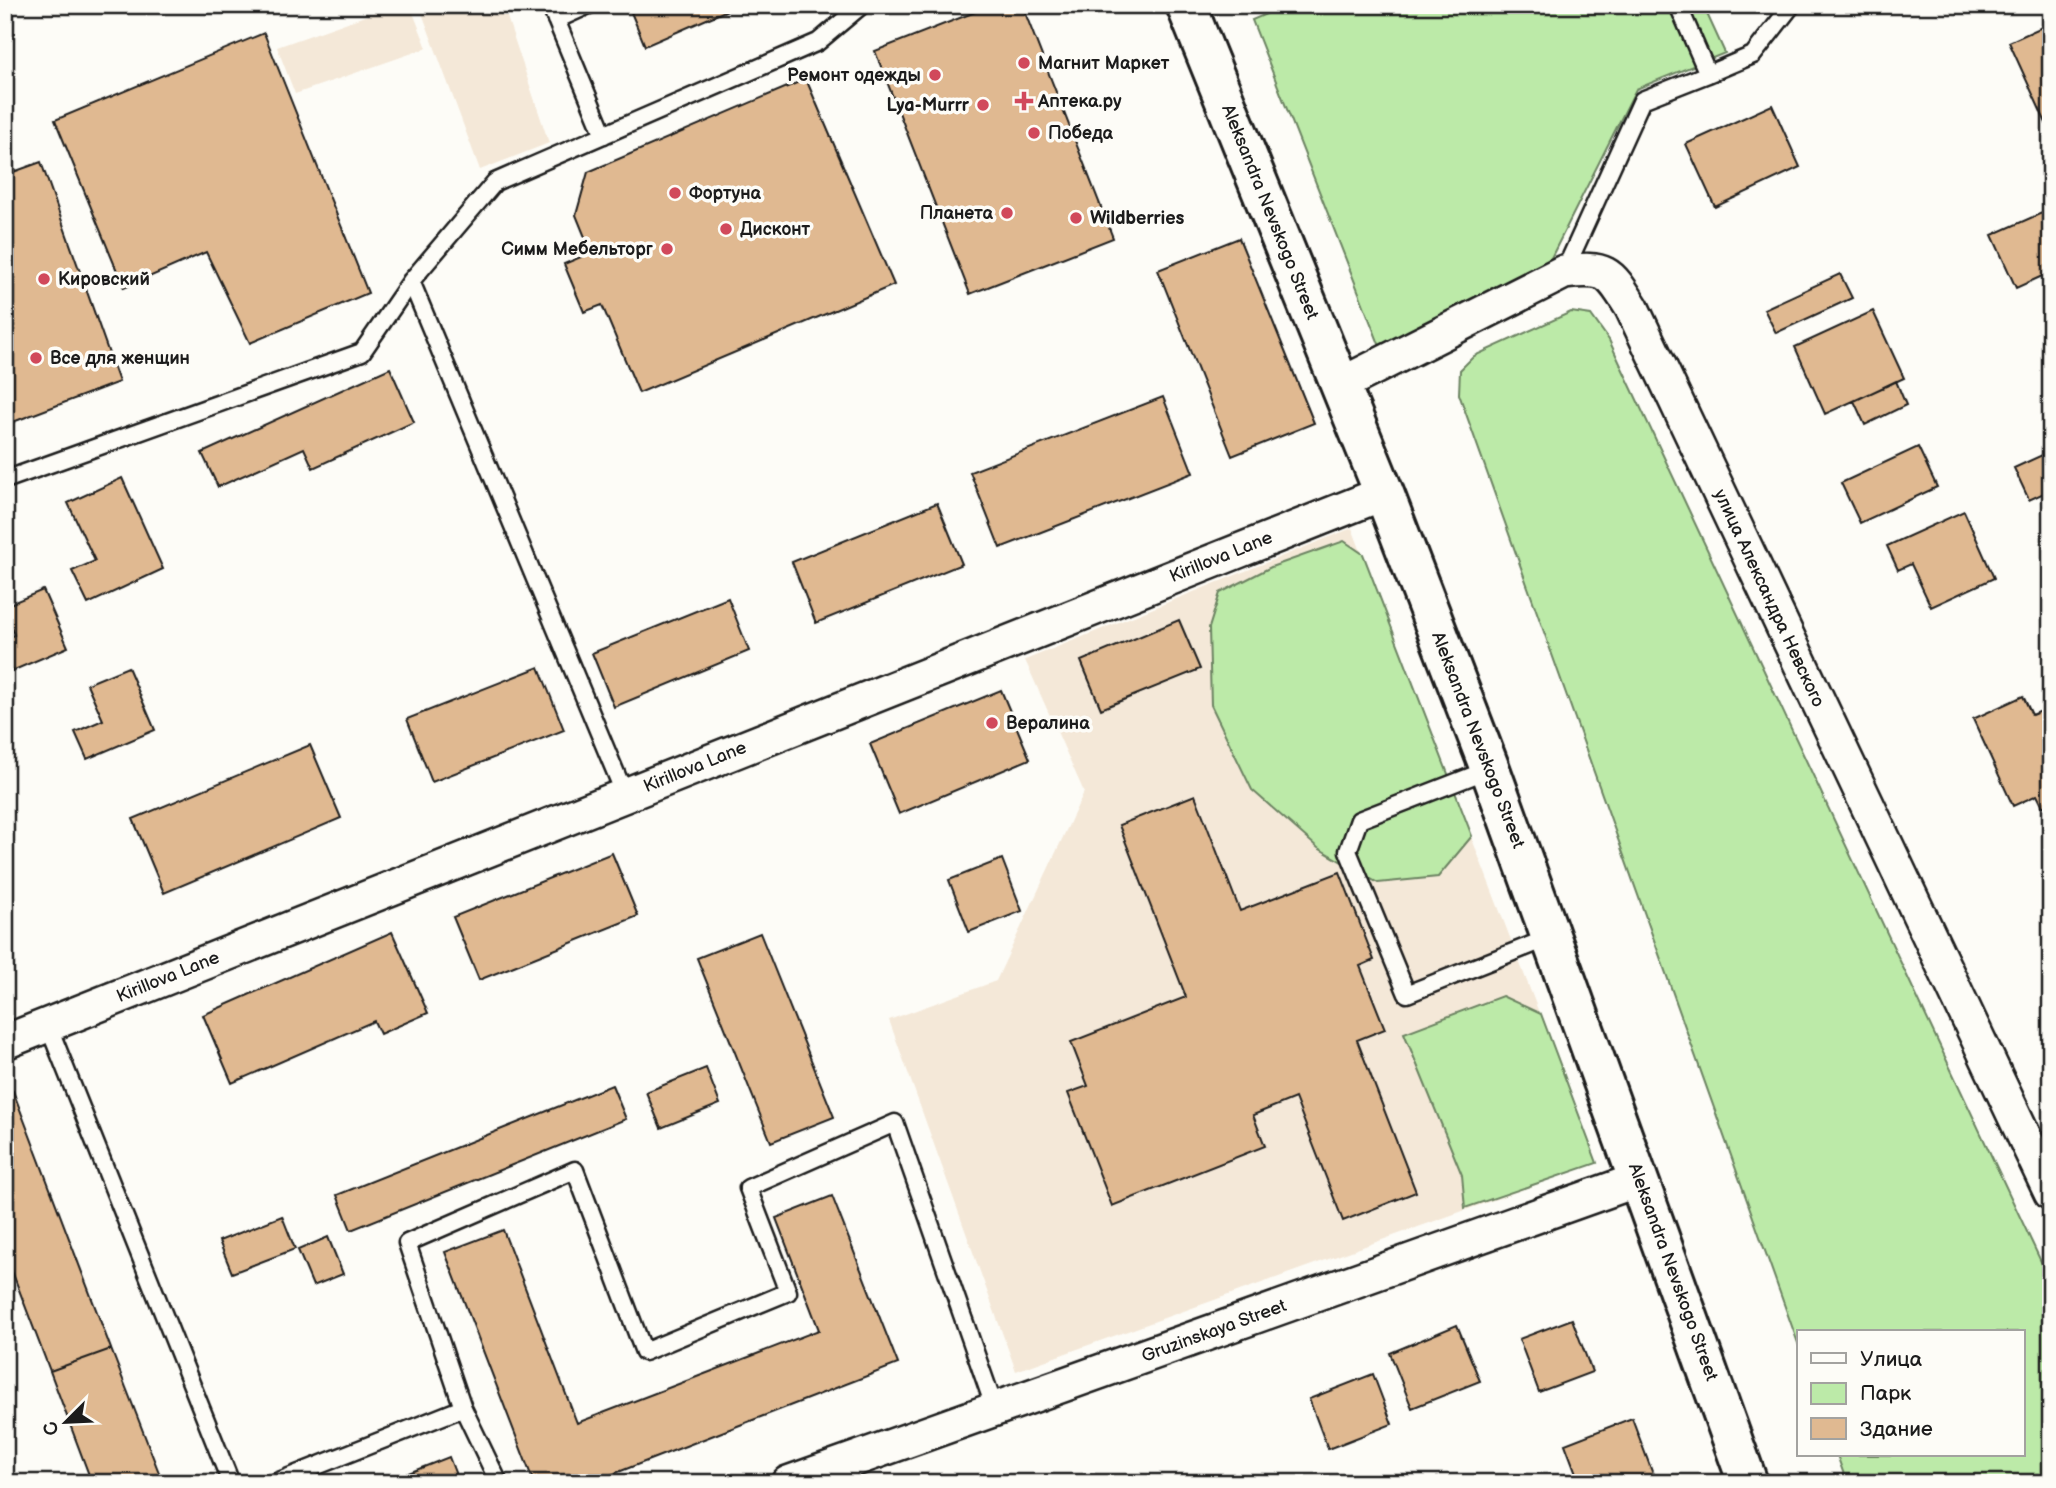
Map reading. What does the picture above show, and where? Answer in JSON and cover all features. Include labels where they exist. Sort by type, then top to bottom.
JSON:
[{"type":"main road","name":"Aleksandra Nevskogo Street","points":[[1186,5],[1384,493],[1490,768],[1748,1483]]},
{"type":"street","name":"улица Александра Невского","points":[[1340,385],[1564,272],[1595,268],[1614,280],[1632,308],[2051,1193]]},
{"type":"street","name":"Kirillova Lane","points":[[5,1042],[1384,493]]},
{"type":"street","name":"Gruzinskaya Street","points":[[788,1483],[1640,1179]]},
{"type":"lane","points":[[589,5],[553,13],[604,135]]},
{"type":"lane","points":[[5,480],[362,352],[411,281],[495,182],[818,42],[862,5]]},
{"type":"lane","points":[[1678,5],[1708,74]]},
{"type":"lane","points":[[1564,272],[1642,100],[1753,55],[1792,5]]},
{"type":"lane","points":[[411,281],[625,795]]},
{"type":"lane","points":[[1490,768],[1359,820],[1348,851],[1407,995],[1551,937]]},
{"type":"lane","points":[[48,1025],[230,1483]]},
{"type":"lane","points":[[499,1483],[463,1408],[407,1243],[575,1170],[645,1352],[788,1292],[748,1188],[895,1123],[995,1409]]},
{"type":"lane","points":[[274,1483],[463,1408]]},
{"type":"shaded area","points":[[396,5],[410,5],[427,48],[295,94],[277,47]]},
{"type":"shaded area","points":[[419,5],[503,5],[549,143],[480,170]]},
{"type":"shaded area","points":[[1352,528],[1597,1163],[1016,1371],[889,1020],[996,981],[1084,792],[1025,660]]},
{"type":"green space","points":[[1287,5],[1703,5],[1725,53],[1636,89],[1549,262],[1381,349],[1252,20]]},
{"type":"green space","points":[[1571,312],[1591,315],[1609,340],[2051,1283],[2051,1483],[1847,1483],[1837,1456],[2024,1456],[2024,1330],[1797,1330],[1797,1340],[1459,394],[1460,370],[1474,356]]},
{"type":"green space","points":[[1344,541],[1363,554],[1472,836],[1438,877],[1378,883],[1318,848],[1252,790],[1211,705],[1209,628],[1220,593],[1271,567]]},
{"type":"green space","points":[[1502,996],[1541,1014],[1597,1163],[1465,1208],[1462,1175],[1404,1033]]},
{"type":"building","points":[[628,5],[739,5],[645,46]]},
{"type":"building","points":[[993,5],[1022,5],[1113,238],[970,294],[875,51]]},
{"type":"building","points":[[2051,23],[2051,134],[2009,42]]},
{"type":"building","points":[[264,33],[368,293],[250,343],[206,252],[124,288],[55,120]]},
{"type":"building","name":"Дисконт","points":[[806,79],[894,285],[639,393],[602,305],[584,312],[564,264],[581,257],[577,247],[587,242],[576,215],[588,172]]},
{"type":"building","points":[[1772,105],[1800,167],[1715,207],[1686,144]]},
{"type":"building","name":"Кировский","points":[[41,162],[119,382],[5,425],[5,175]]},
{"type":"building","points":[[2051,209],[2051,272],[2016,288],[1992,235]]},
{"type":"building","points":[[1239,238],[1314,423],[1232,456],[1158,270]]},
{"type":"building","points":[[1840,274],[1852,298],[1776,333],[1764,309]]},
{"type":"building","points":[[1873,311],[1904,378],[1825,414],[1795,347]]},
{"type":"building","points":[[390,368],[414,422],[313,468],[304,448],[218,487],[202,453]]},
{"type":"building","points":[[1896,381],[1906,405],[1865,425],[1854,401]]},
{"type":"building","points":[[1163,397],[1193,473],[1000,548],[970,472]]},
{"type":"building","points":[[1918,447],[1937,487],[1860,523],[1841,483]]},
{"type":"building","points":[[2051,451],[2051,502],[2046,492],[2029,500],[2014,468]]},
{"type":"building","points":[[122,478],[163,569],[88,604],[72,571],[95,561],[68,503]]},
{"type":"building","points":[[937,503],[962,564],[816,623],[792,562]]},
{"type":"building","points":[[1964,511],[1994,578],[1931,607],[1911,564],[1898,570],[1887,546]]},
{"type":"building","points":[[43,590],[68,647],[5,674],[5,639],[14,635],[5,606]]},
{"type":"building","points":[[728,598],[749,651],[614,707],[592,653]]},
{"type":"building","points":[[1179,620],[1200,669],[1101,709],[1081,661]]},
{"type":"building","points":[[128,667],[155,730],[87,759],[75,732],[103,720],[87,684]]},
{"type":"building","points":[[539,667],[564,730],[432,782],[407,719]]},
{"type":"building","points":[[1001,690],[1030,759],[899,814],[870,744]]},
{"type":"building","points":[[2023,696],[2032,715],[2051,707],[2051,803],[2043,807],[2037,795],[2013,806],[1973,719]]},
{"type":"building","points":[[310,745],[341,818],[164,893],[133,819]]},
{"type":"building","points":[[1195,795],[1240,911],[1340,872],[1374,960],[1360,966],[1385,1029],[1357,1040],[1416,1192],[1343,1221],[1295,1098],[1253,1115],[1265,1146],[1112,1206],[1068,1093],[1088,1086],[1071,1042],[1186,997],[1119,825]]},
{"type":"building","points":[[612,853],[638,916],[479,980],[453,917]]},
{"type":"building","points":[[1002,859],[1022,911],[969,932],[949,880]]},
{"type":"building","points":[[392,932],[428,1013],[380,1034],[374,1021],[232,1083],[203,1015]]},
{"type":"building","points":[[760,933],[834,1117],[771,1142],[697,958]]},
{"type":"building","points":[[706,1068],[720,1104],[661,1128],[646,1092]]},
{"type":"building","points":[[612,1085],[626,1119],[351,1230],[337,1195]]},
{"type":"building","points":[[13,1091],[111,1349],[50,1371],[5,1253],[5,1094]]},
{"type":"building","points":[[832,1196],[898,1364],[590,1483],[534,1483],[445,1252],[503,1230],[577,1423],[819,1330],[776,1218]]},
{"type":"building","points":[[282,1216],[295,1249],[232,1273],[219,1241]]},
{"type":"building","points":[[328,1237],[343,1274],[313,1286],[298,1250]]},
{"type":"building","points":[[1572,1319],[1592,1372],[1539,1392],[1519,1339]]},
{"type":"building","points":[[1457,1325],[1480,1381],[1412,1408],[1390,1353]]},
{"type":"building","points":[[111,1349],[163,1483],[92,1483],[50,1371]]},
{"type":"building","points":[[1373,1374],[1392,1424],[1328,1449],[1309,1399]]},
{"type":"building","points":[[1632,1418],[1654,1477],[1638,1483],[1594,1483],[1591,1477],[1579,1481],[1565,1444]]},
{"type":"building","points":[[449,1457],[459,1483],[383,1483]]},
{"type":"place","name":"Магнит Маркет","points":[[1024,63]]},
{"type":"place","name":"Ремонт одежды","points":[[935,75]]},
{"type":"place","name":"Аптека.ру","points":[[1024,101]]},
{"type":"place","name":"Lya-Murrr","points":[[983,105]]},
{"type":"place","name":"Победа","points":[[1034,133]]},
{"type":"place","name":"Фортуна","points":[[675,193]]},
{"type":"place","name":"Планета","points":[[1007,213]]},
{"type":"place","name":"Wildberries","points":[[1076,218]]},
{"type":"place","name":"Дисконт","points":[[726,229]]},
{"type":"place","name":"Симм Мебельторг","points":[[667,249]]},
{"type":"place","name":"Кировский","points":[[44,279]]},
{"type":"place","name":"Все для женщин","points":[[36,358]]},
{"type":"place","name":"Вералина","points":[[992,723]]}]
